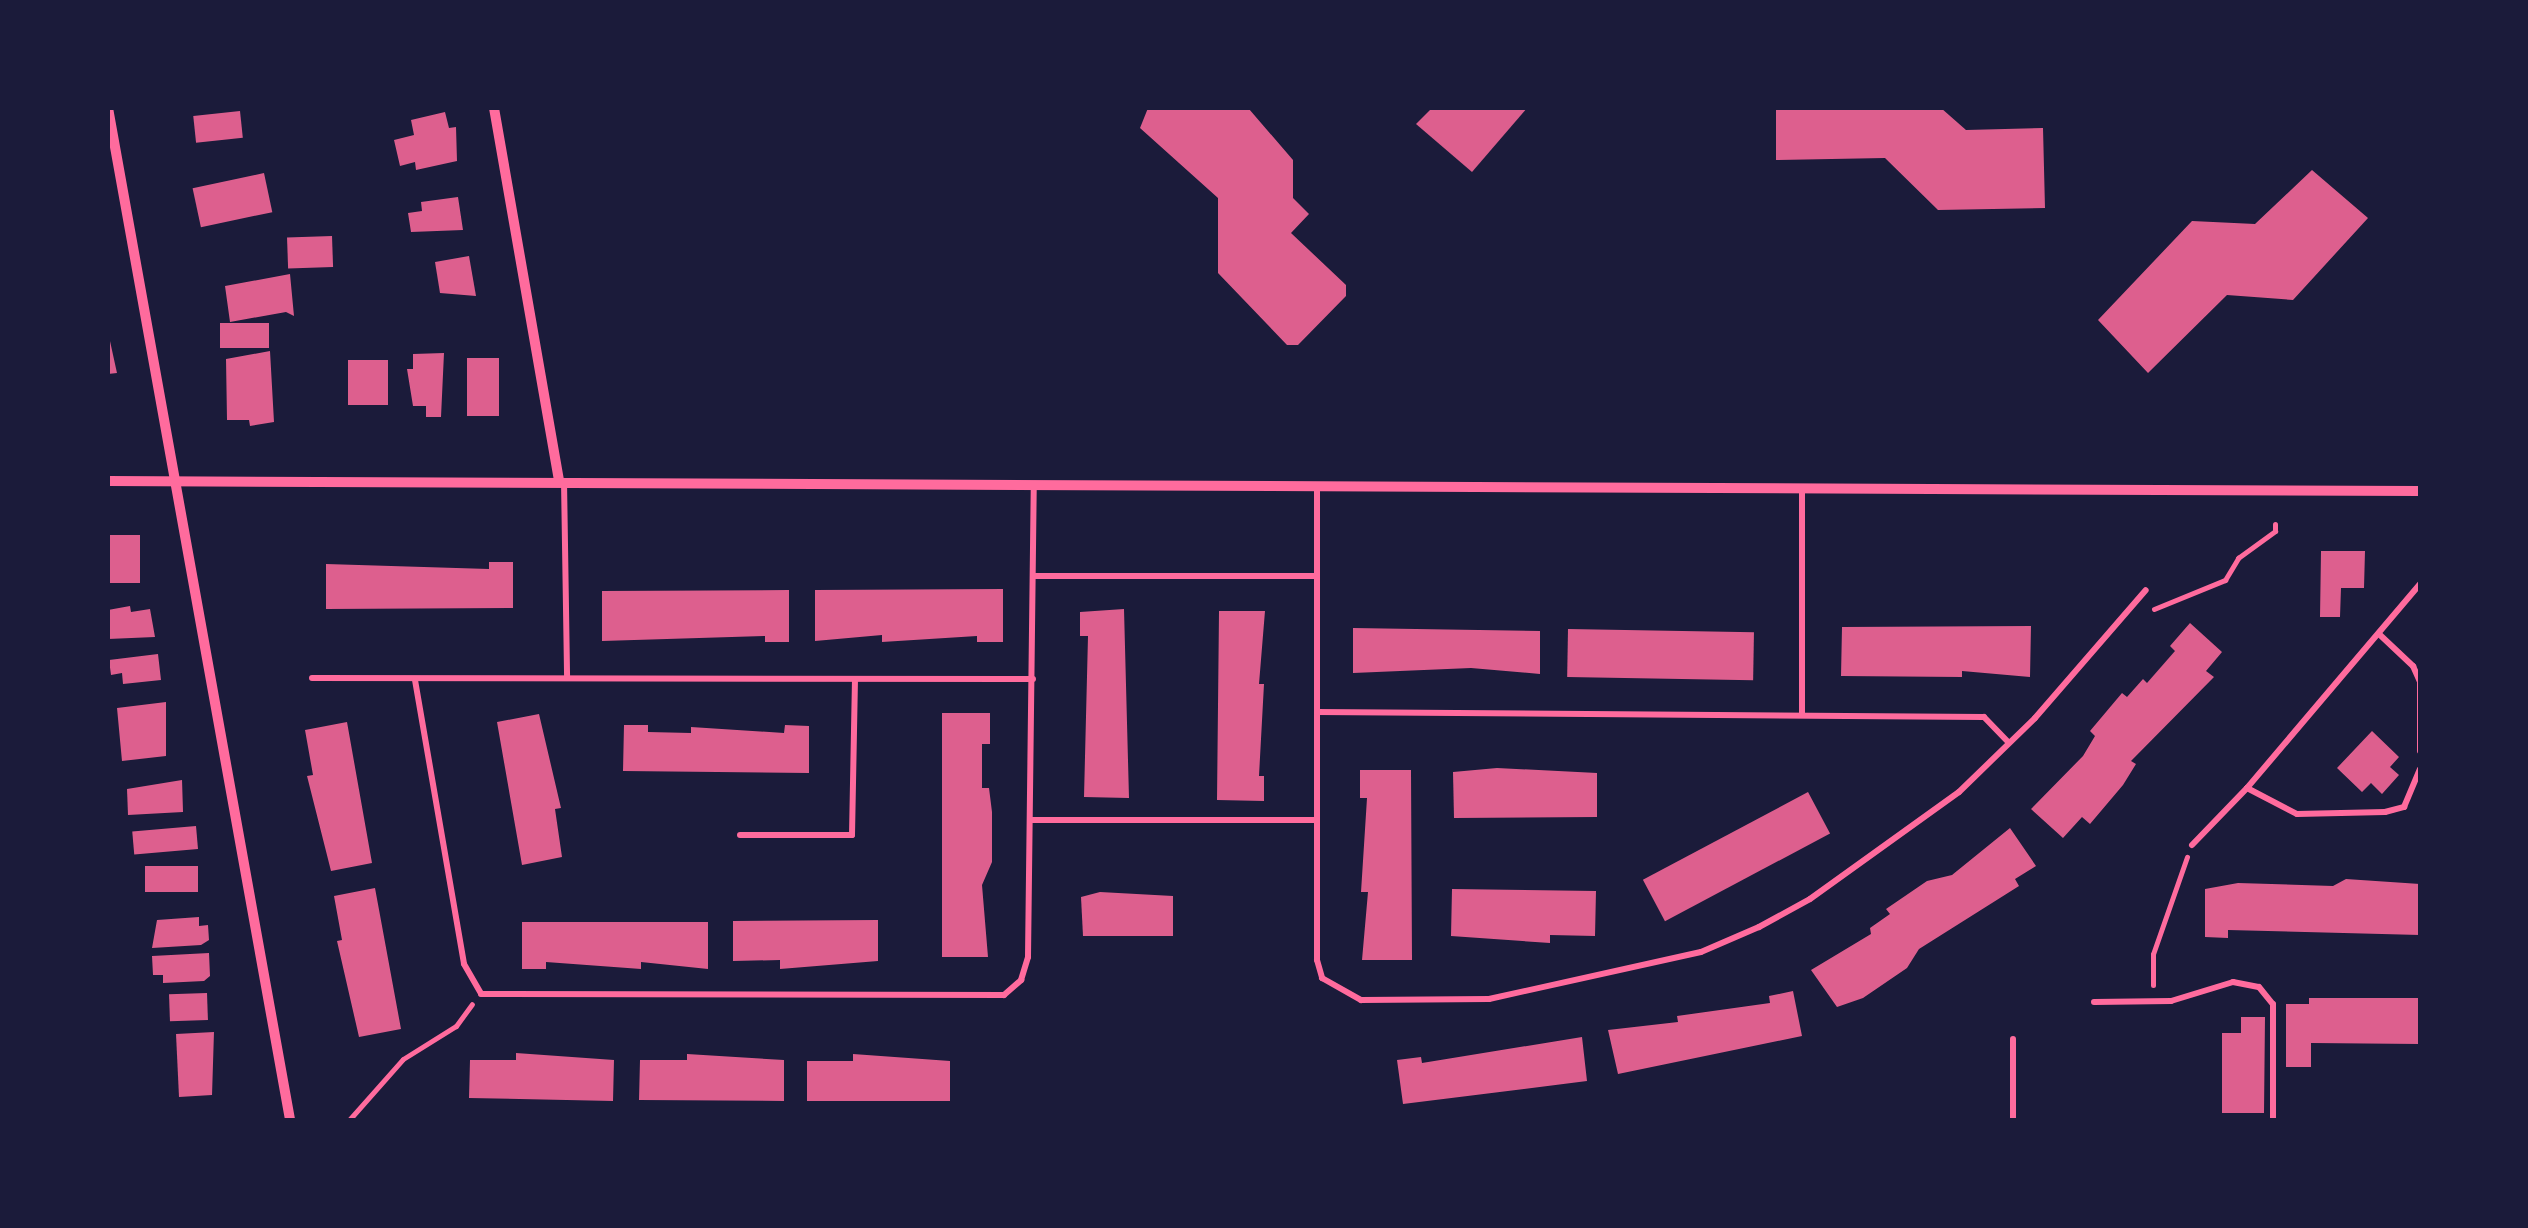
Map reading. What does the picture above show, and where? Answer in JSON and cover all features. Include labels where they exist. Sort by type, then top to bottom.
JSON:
[{"type":"street","points":[[108,108],[290,1120]]},
{"type":"street","points":[[494,108],[561,481]]},
{"type":"street","points":[[108,480],[2420,491]]},
{"type":"lane","points":[[561,481],[567,678]]},
{"type":"lane","points":[[415,680],[464,964],[481,994],[1004,996],[1026,970],[1032,820],[1034,484]]},
{"type":"lane","points":[[1317,486],[1316,820],[1322,978],[1361,1000],[1489,998],[1667,961],[1759,928],[1810,899],[1959,792],[2146,590]]},
{"type":"lane","points":[[1802,488],[1802,713]]},
{"type":"lane","points":[[1034,576],[1317,576]]},
{"type":"lane","points":[[2192,845],[2247,788],[2420,584]]},
{"type":"lane","points":[[2379,634],[2413,666],[2420,682],[2420,751]]},
{"type":"lane","points":[[312,678],[1033,679]]},
{"type":"lane","points":[[740,834],[852,834],[855,680]]},
{"type":"lane","points":[[1317,712],[1984,717],[2007,741]]},
{"type":"lane","points":[[2247,788],[2297,814],[2385,812],[2404,807],[2420,769]]},
{"type":"lane","points":[[1032,820],[1316,820]]},
{"type":"lane","points":[[2094,1002],[2152,1001],[2232,982],[2268,994],[2273,1120]]},
{"type":"lane","points":[[2013,1039],[2013,1120]]},
{"type":"path","points":[[2132,606],[2151,610],[2217,586],[2238,558],[2275,532],[2275,524]]},
{"type":"path","points":[[2152,1001],[2152,954],[2192,845]]},
{"type":"path","points":[[349,1120],[403,1059],[456,1026],[481,994]]},
{"type":"building","points":[[1148,108],[1249,109],[1293,160],[1293,198],[1309,214],[1291,233],[1346,285],[1346,296],[1298,345],[1287,345],[1218,273],[1218,198],[1140,128]]},
{"type":"building","points":[[1432,108],[1527,108],[1472,172],[1416,124]]},
{"type":"building","points":[[1776,108],[1941,108],[1966,130],[2043,128],[2045,208],[1938,210],[1885,158],[1776,160]]},
{"type":"building","points":[[240,111],[243,138],[196,143],[193,116]]},
{"type":"building","points":[[445,112],[449,128],[456,127],[457,161],[416,170],[415,162],[400,166],[394,140],[414,135],[411,120]]},
{"type":"building","points":[[2312,170],[2368,218],[2293,300],[2227,295],[2148,373],[2098,320],[2192,221],[2255,224]]},
{"type":"building","points":[[264,173],[272,212],[201,227],[193,188]]},
{"type":"building","points":[[458,197],[463,230],[411,232],[408,213],[422,211],[421,202]]},
{"type":"building","points":[[332,236],[333,267],[288,269],[287,238]]},
{"type":"building","points":[[469,256],[476,296],[440,293],[435,262]]},
{"type":"building","points":[[290,274],[294,316],[286,312],[230,322],[225,286]]},
{"type":"building","points":[[220,323],[269,323],[269,348],[220,348]]},
{"type":"building","points":[[108,332],[117,373],[108,374]]},
{"type":"building","points":[[270,351],[274,422],[250,426],[249,420],[227,420],[226,359]]},
{"type":"building","points":[[444,353],[441,417],[426,417],[426,406],[413,406],[407,369],[413,369],[413,354]]},
{"type":"building","points":[[467,358],[499,358],[499,416],[467,416]]},
{"type":"building","points":[[348,360],[388,360],[388,405],[348,405]]},
{"type":"building","points":[[108,535],[140,535],[140,583],[108,583]]},
{"type":"building","points":[[2321,551],[2365,551],[2364,588],[2341,588],[2340,617],[2320,617]]},
{"type":"building","points":[[489,562],[513,562],[513,608],[326,609],[326,564],[489,569]]},
{"type":"building","points":[[1003,589],[1003,642],[977,642],[977,636],[882,642],[882,635],[815,641],[815,590]]},
{"type":"building","points":[[789,590],[789,642],[765,642],[765,636],[602,641],[602,591]]},
{"type":"building","points":[[130,606],[131,612],[150,609],[155,637],[108,639],[108,610]]},
{"type":"building","points":[[1124,609],[1129,798],[1084,797],[1088,636],[1080,636],[1080,612]]},
{"type":"building","points":[[1219,611],[1265,611],[1259,684],[1264,684],[1259,776],[1264,776],[1264,801],[1217,800]]},
{"type":"building","points":[[2190,623],[2222,652],[2206,671],[2214,677],[2131,761],[2136,764],[2123,785],[2090,824],[2082,817],[2063,838],[2031,809],[2083,756],[2095,736],[2090,731],[2122,693],[2127,697],[2143,679],[2147,683],[2175,651],[2170,646]]},
{"type":"building","points":[[2031,626],[2030,677],[1962,671],[1962,677],[1841,676],[1842,627]]},
{"type":"building","points":[[1353,628],[1540,631],[1540,674],[1471,668],[1353,673]]},
{"type":"building","points":[[1568,629],[1754,632],[1753,680],[1567,677]]},
{"type":"building","points":[[158,654],[161,680],[123,684],[122,673],[111,675],[109,660]]},
{"type":"building","points":[[166,702],[166,756],[122,761],[117,708]]},
{"type":"building","points":[[942,713],[990,713],[990,744],[982,744],[982,788],[989,788],[992,812],[992,862],[982,885],[988,957],[942,957]]},
{"type":"building","points":[[539,714],[561,808],[555,809],[562,857],[522,865],[497,722]]},
{"type":"building","points":[[347,722],[372,863],[331,871],[307,776],[313,775],[305,730]]},
{"type":"building","points":[[624,725],[648,725],[648,732],[691,733],[691,727],[784,733],[785,725],[809,726],[809,773],[623,771]]},
{"type":"building","points":[[2372,731],[2399,757],[2390,767],[2399,775],[2382,794],[2371,783],[2362,792],[2337,768]]},
{"type":"building","points":[[1497,768],[1597,773],[1597,817],[1454,818],[1453,772]]},
{"type":"building","points":[[1360,770],[1411,770],[1412,960],[1362,960],[1368,892],[1361,892],[1367,798],[1360,798]]},
{"type":"building","points":[[182,780],[183,812],[128,815],[127,789]]},
{"type":"building","points":[[1808,792],[1830,833],[1665,921],[1643,880]]},
{"type":"building","points":[[196,826],[198,849],[134,854],[132,832]]},
{"type":"building","points":[[2010,828],[2036,866],[2015,879],[2019,886],[1919,949],[1907,968],[1863,998],[1837,1007],[1811,970],[1871,934],[1870,928],[1890,914],[1886,909],[1927,881],[1952,875]]},
{"type":"building","points":[[145,866],[198,866],[198,892],[145,892]]},
{"type":"building","points":[[2346,879],[2420,884],[2420,935],[2228,930],[2228,938],[2205,937],[2205,889],[2238,883],[2333,886]]},
{"type":"building","points":[[375,888],[401,1029],[359,1037],[337,941],[342,940],[334,896]]},
{"type":"building","points":[[1452,889],[1596,891],[1595,936],[1550,935],[1550,943],[1451,936]]},
{"type":"building","points":[[1100,892],[1173,896],[1173,936],[1083,936],[1081,897]]},
{"type":"building","points":[[199,917],[199,926],[208,925],[209,940],[201,945],[152,948],[157,920]]},
{"type":"building","points":[[878,920],[878,961],[780,969],[780,960],[733,961],[733,921]]},
{"type":"building","points":[[522,922],[708,922],[708,969],[641,962],[641,969],[546,962],[546,969],[522,969]]},
{"type":"building","points":[[209,953],[210,976],[204,981],[163,983],[163,975],[153,975],[152,956]]},
{"type":"building","points":[[1793,991],[1802,1036],[1618,1074],[1608,1030],[1678,1022],[1677,1016],[1770,1003],[1769,996]]},
{"type":"building","points":[[207,993],[208,1020],[170,1021],[169,994]]},
{"type":"building","points":[[2309,998],[2420,998],[2420,1044],[2311,1043],[2311,1067],[2286,1067],[2286,1004],[2309,1004]]},
{"type":"building","points":[[2241,1017],[2265,1017],[2264,1113],[2222,1113],[2222,1033],[2241,1033]]},
{"type":"building","points":[[214,1032],[212,1095],[179,1097],[176,1034]]},
{"type":"building","points":[[1582,1037],[1587,1081],[1403,1104],[1397,1060],[1421,1057],[1422,1063]]},
{"type":"building","points":[[516,1053],[614,1060],[613,1101],[469,1098],[470,1060],[516,1060]]},
{"type":"building","points":[[687,1054],[784,1060],[784,1101],[639,1100],[640,1060],[687,1060]]},
{"type":"building","points":[[853,1054],[950,1061],[950,1101],[807,1101],[807,1061],[853,1061]]}]
